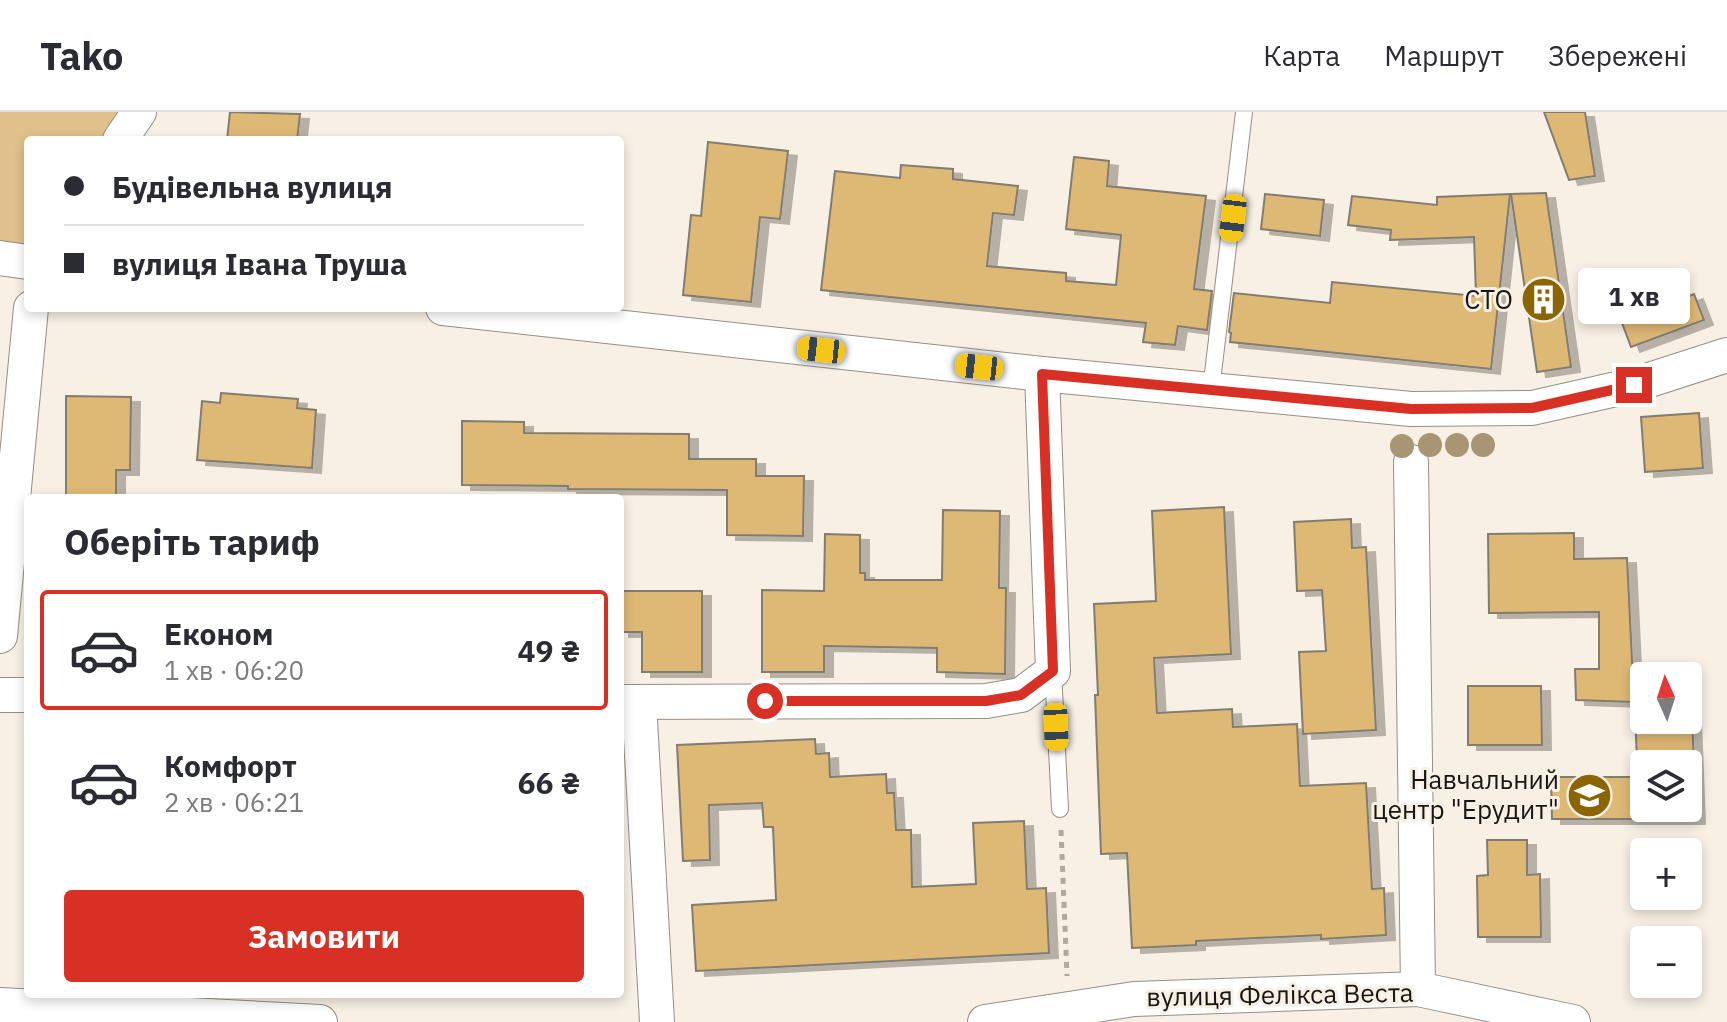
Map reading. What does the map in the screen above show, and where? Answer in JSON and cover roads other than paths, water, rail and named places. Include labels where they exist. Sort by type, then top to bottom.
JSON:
[{"type":"street","points":[[123,136],[139,112]]},
{"type":"street","points":[[0,258],[24,261]]},
{"type":"street","points":[[0,636],[31,312]]},
{"type":"street","points":[[479,312],[1042,374],[1411,409],[1532,408],[1634,385],[1727,355]]},
{"type":"street","points":[[657,1022],[630,702],[986,701],[1021,695],[1053,671],[1042,374]]},
{"type":"street","points":[[1411,462],[1418,989]]},
{"type":"street","points":[[0,695],[24,695]]},
{"type":"street","name":"вулиця Фелікса Веста","points":[[985,1022],[1134,999],[1418,989],[1573,1022]]},
{"type":"street","points":[[0,1005],[320,1022]]},
{"type":"lane","points":[[1211,390],[1244,112]]},
{"type":"lane","points":[[1053,671],[1060,809]]},
{"type":"place","name":"СТО","points":[[1544,300]]},
{"type":"place","name":"Навчальний центр \"Ерудит\"","points":[[1590,795]]}]
